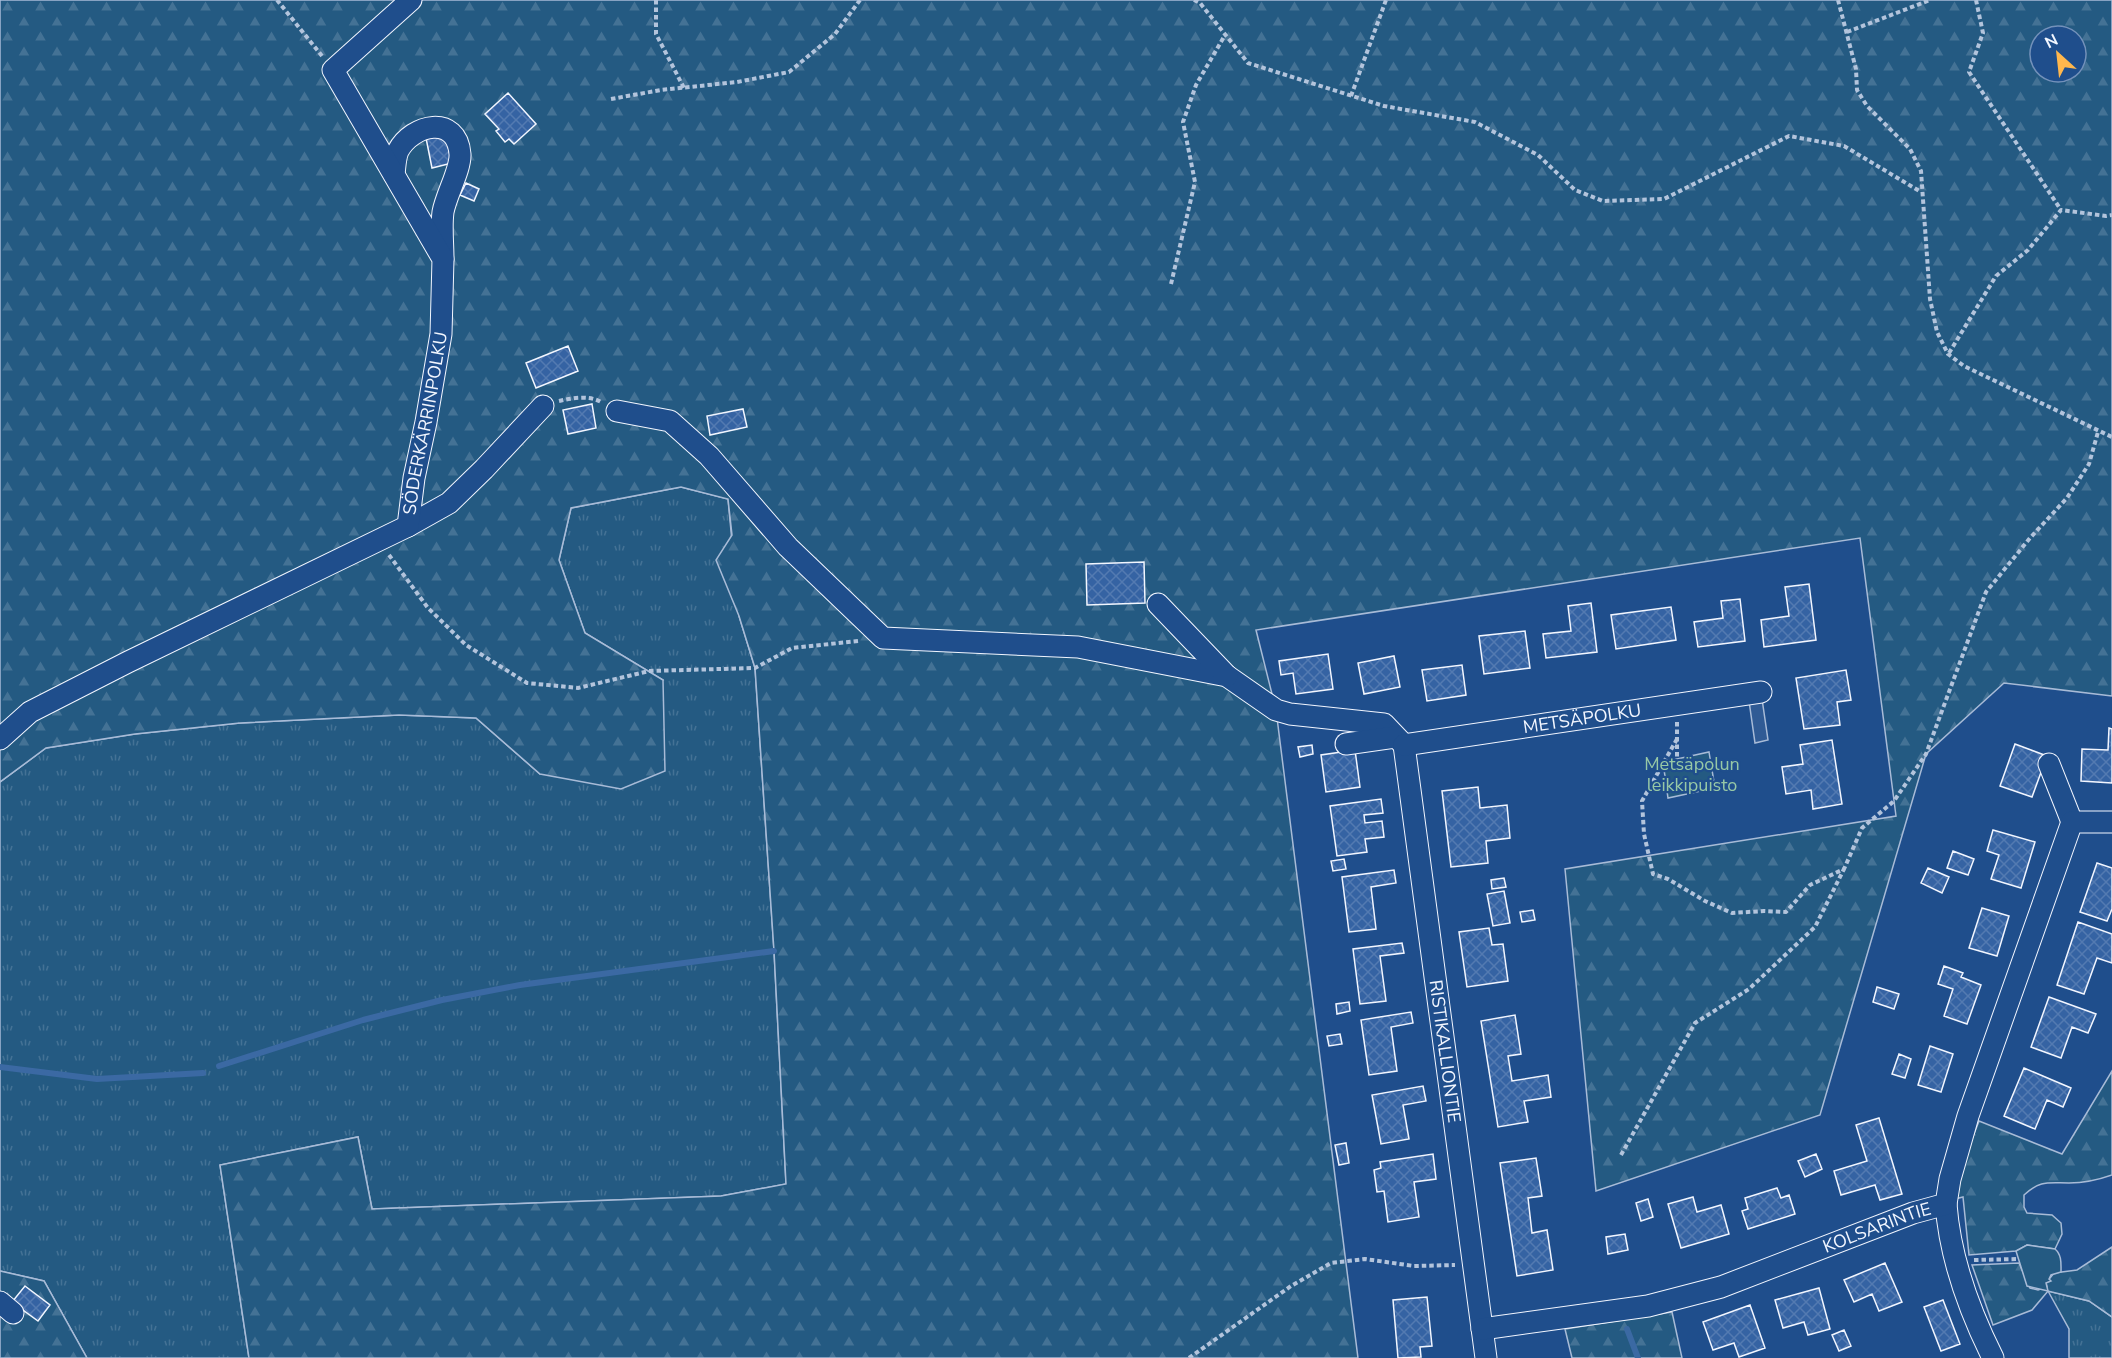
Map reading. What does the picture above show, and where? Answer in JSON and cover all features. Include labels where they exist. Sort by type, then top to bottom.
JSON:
[{"type":"street","points":[[411,0],[333,70],[443,259]]},
{"type":"street","name":"SÖDERKÄRRINPOLKU","points":[[0,739],[30,712],[408,526],[414,478],[441,334],[443,212],[460,156],[450,130],[439,126],[410,136],[397,152],[394,174]]},
{"type":"street","points":[[408,526],[449,503],[543,406]]},
{"type":"street","points":[[617,411],[670,421],[709,456],[788,547],[883,638],[1078,646],[1227,676]]},
{"type":"street","points":[[1158,604],[1227,676],[1276,710],[1290,714],[1384,724],[1399,741]]},
{"type":"street","name":"METSÄPOLKU","points":[[1346,744],[1399,741],[1761,692]]},
{"type":"street","name":"RISTIKALLIONTIE","points":[[1399,741],[1486,1358]]},
{"type":"street","points":[[2049,764],[2072,822],[2112,822]]},
{"type":"street","name":"KOLSARINTIE","points":[[1482,1329],[1648,1306],[1721,1287],[1913,1213],[1946,1204],[1950,1179],[1968,1116],[2072,822]]},
{"type":"street","points":[[1946,1204],[1951,1245],[1958,1270],[1980,1333],[1993,1358]]},
{"type":"path","points":[[277,0],[333,70]]},
{"type":"path","points":[[656,0],[656,34],[684,87]]},
{"type":"path","points":[[611,99],[684,87],[737,82],[789,72],[835,34],[860,0]]},
{"type":"path","points":[[1194,0],[1200,3],[1248,63],[1384,106],[1474,122],[1538,155],[1575,190],[1603,201],[1664,199],[1790,136],[1844,146],[1921,192]]},
{"type":"path","points":[[1351,96],[1386,0]]},
{"type":"path","points":[[1838,0],[1856,69],[1857,90],[1867,106],[1910,149],[1921,171],[1930,299],[1937,332],[1948,354],[1964,366],[2112,437]]},
{"type":"path","points":[[1847,32],[1930,0]]},
{"type":"path","points":[[1976,0],[1983,33],[1969,72],[2061,210],[2112,215]]},
{"type":"path","points":[[1171,284],[1195,182],[1183,122],[1196,85],[1225,35]]},
{"type":"path","points":[[1948,354],[1996,276],[2028,249],[2061,210]]},
{"type":"path","points":[[543,406],[573,397],[596,399],[617,411]]},
{"type":"path","points":[[1621,1155],[1695,1023],[1749,989],[1815,927],[1862,828],[1894,801],[1926,754],[1986,592],[2030,538],[2067,498],[2089,464],[2098,432]]},
{"type":"path","points":[[378,541],[428,608],[466,645],[527,683],[578,688],[649,671],[755,668],[792,648],[883,638]]},
{"type":"path","points":[[1677,703],[1677,759]]},
{"type":"path","points":[[1677,739],[1642,801],[1644,834],[1653,874],[1668,879],[1705,901],[1732,913],[1786,912],[1810,885],[1844,868]]},
{"type":"path","points":[[1189,1358],[1291,1286],[1331,1263],[1365,1259],[1414,1266],[1473,1263]]},
{"type":"path","points":[[1968,1260],[2018,1259]]},
{"type":"green space","points":[[0,0],[2112,0],[2112,696],[2004,683],[1926,754],[1820,1115],[1596,1191],[1565,869],[1896,816],[1860,538],[1256,630],[1276,710],[1358,1358],[249,1358],[220,1165],[358,1137],[372,1209],[721,1196],[786,1184],[774,951],[755,668],[739,616],[716,560],[732,535],[728,499],[681,487],[571,508],[559,560],[585,633],[663,680],[665,771],[621,789],[540,774],[476,718],[399,715],[240,723],[135,734],[46,748],[0,782]]},
{"type":"green space","points":[[681,487],[728,499],[739,616],[755,668],[774,951],[786,1184],[721,1196],[372,1209],[358,1137],[220,1165],[249,1358],[87,1358],[44,1281],[0,1271],[0,782],[46,748],[135,734],[240,723],[399,715],[476,718],[540,774],[663,680],[585,633],[559,560],[571,508]]},
{"type":"green space","name":"Metsäpolun leikkipuisto","points":[[1709,752],[1715,788],[1668,798],[1663,762]]},
{"type":"green space","points":[[2112,1071],[2112,1175],[2086,1182],[2045,1183],[2024,1195],[2024,1207],[2027,1213],[2052,1215],[2061,1223],[2062,1234],[2055,1249],[2027,1245],[2016,1251],[1969,1255],[1963,1197],[1955,1199],[1958,1175],[1979,1121],[2062,1154]]},
{"type":"green space","points":[[2027,1245],[2055,1249],[2059,1254],[2061,1272],[2051,1275],[2049,1279],[2051,1281],[2046,1283],[2048,1291],[2027,1286],[2016,1251]]},
{"type":"green space","points":[[2112,1247],[2112,1317],[2089,1301],[2048,1291],[2032,1310],[1993,1325],[1972,1265],[2019,1263],[2030,1288],[2038,1290],[2047,1287],[2046,1283],[2054,1273],[2077,1270]]},
{"type":"green space","points":[[0,1271],[44,1281],[87,1358],[0,1358]]},
{"type":"green space","points":[[2048,1291],[2089,1301],[2112,1317],[2112,1358],[2069,1358],[2069,1329]]},
{"type":"green space","points":[[1672,1312],[1682,1358],[1572,1358],[1565,1329]]},
{"type":"shaded area","points":[[1761,692],[1768,740],[1755,743],[1748,694]]},
{"type":"building","points":[[508,93],[536,124],[514,144],[509,139],[505,142],[496,131],[499,129],[485,114]]},
{"type":"building","points":[[445,134],[452,163],[432,168],[426,138]]},
{"type":"building","points":[[466,183],[479,189],[474,201],[460,195]]},
{"type":"building","points":[[568,346],[578,371],[536,388],[526,363]]},
{"type":"building","points":[[592,404],[596,428],[568,434],[563,410]]},
{"type":"building","points":[[743,409],[747,427],[710,435],[707,416]]},
{"type":"building","points":[[1144,562],[1145,603],[1087,605],[1086,564]]},
{"type":"building","points":[[1809,584],[1816,640],[1764,647],[1761,620],[1789,616],[1785,587]]},
{"type":"building","points":[[1740,599],[1745,641],[1698,647],[1694,622],[1723,618],[1721,601]]},
{"type":"building","points":[[1591,603],[1597,652],[1546,658],[1543,634],[1571,631],[1568,606]]},
{"type":"building","points":[[1671,607],[1676,640],[1616,649],[1611,615]]},
{"type":"building","points":[[1525,631],[1530,668],[1484,674],[1479,636]]},
{"type":"building","points":[[1328,654],[1333,689],[1296,694],[1293,673],[1281,675],[1279,661]]},
{"type":"building","points":[[1394,656],[1400,687],[1364,694],[1358,663]]},
{"type":"building","points":[[1462,665],[1466,695],[1427,701],[1422,670]]},
{"type":"building","points":[[1846,670],[1851,700],[1837,702],[1840,725],[1804,729],[1796,678]]},
{"type":"building","points":[[2109,728],[2112,729],[2112,783],[2081,781],[2082,749],[2108,750]]},
{"type":"building","points":[[1832,740],[1842,804],[1813,809],[1811,790],[1786,794],[1782,767],[1803,764],[1800,745]]},
{"type":"building","points":[[2015,744],[2047,756],[2032,797],[2000,786]]},
{"type":"building","points":[[1312,745],[1313,754],[1300,757],[1298,747]]},
{"type":"building","points":[[1355,750],[1360,787],[1326,792],[1321,755]]},
{"type":"building","points":[[1478,787],[1480,808],[1507,805],[1510,838],[1486,841],[1488,863],[1451,867],[1442,791]]},
{"type":"building","points":[[1381,799],[1383,813],[1364,815],[1365,823],[1382,821],[1384,837],[1365,839],[1367,852],[1337,856],[1330,806]]},
{"type":"building","points":[[1993,830],[2035,842],[2021,888],[1991,879],[1999,855],[1987,851]]},
{"type":"building","points":[[1953,851],[1974,859],[1968,875],[1947,868]]},
{"type":"building","points":[[1344,859],[1346,869],[1333,871],[1331,861]]},
{"type":"building","points":[[2097,863],[2112,868],[2112,909],[2107,921],[2080,912]]},
{"type":"building","points":[[1928,868],[1949,877],[1942,893],[1921,883]]},
{"type":"building","points":[[1394,870],[1396,883],[1371,887],[1376,929],[1349,932],[1342,877]]},
{"type":"building","points":[[1504,878],[1506,887],[1492,889],[1491,880]]},
{"type":"building","points":[[1504,891],[1510,923],[1493,926],[1487,894]]},
{"type":"building","points":[[1982,908],[2009,916],[1997,956],[1969,948]]},
{"type":"building","points":[[1533,910],[1535,920],[1522,922],[1520,912]]},
{"type":"building","points":[[2078,922],[2112,934],[2112,963],[2097,958],[2084,994],[2057,985]]},
{"type":"building","points":[[1489,928],[1492,945],[1503,944],[1508,981],[1467,987],[1459,932]]},
{"type":"building","points":[[1402,943],[1404,953],[1380,956],[1386,1001],[1360,1004],[1353,949]]},
{"type":"building","points":[[1944,966],[1963,973],[1961,977],[1981,985],[1967,1024],[1944,1016],[1953,989],[1938,984]]},
{"type":"building","points":[[1877,987],[1899,994],[1894,1009],[1873,1002]]},
{"type":"building","points":[[2049,997],[2096,1014],[2088,1033],[2072,1027],[2061,1058],[2031,1047]]},
{"type":"building","points":[[1349,1002],[1350,1011],[1337,1014],[1336,1004]]},
{"type":"building","points":[[1411,1012],[1413,1023],[1391,1027],[1397,1071],[1369,1075],[1361,1020]]},
{"type":"building","points":[[1515,1015],[1521,1054],[1508,1056],[1512,1081],[1548,1075],[1551,1097],[1524,1101],[1528,1122],[1498,1127],[1481,1021]]},
{"type":"building","points":[[1340,1034],[1342,1044],[1329,1046],[1327,1036]]},
{"type":"building","points":[[1930,1046],[1953,1054],[1941,1092],[1918,1085]]},
{"type":"building","points":[[1899,1054],[1911,1059],[1905,1078],[1892,1074]]},
{"type":"building","points":[[2024,1068],[2071,1088],[2063,1107],[2047,1100],[2035,1129],[2004,1116]]},
{"type":"building","points":[[1423,1086],[1426,1101],[1403,1105],[1409,1139],[1381,1144],[1372,1095]]},
{"type":"building","points":[[1879,1118],[1902,1194],[1880,1200],[1875,1185],[1841,1195],[1834,1171],[1867,1161],[1856,1125]]},
{"type":"building","points":[[1346,1143],[1349,1163],[1339,1165],[1335,1145]]},
{"type":"building","points":[[1433,1154],[1436,1179],[1414,1182],[1419,1217],[1388,1222],[1384,1191],[1377,1192],[1374,1170],[1381,1168],[1380,1162]]},
{"type":"building","points":[[1816,1154],[1822,1169],[1805,1177],[1798,1161]]},
{"type":"building","points":[[1536,1158],[1542,1196],[1528,1198],[1532,1233],[1547,1230],[1553,1270],[1517,1276],[1500,1163]]},
{"type":"building","points":[[1777,1188],[1781,1198],[1789,1195],[1795,1214],[1748,1229],[1742,1211],[1748,1209],[1745,1198]]},
{"type":"building","points":[[1693,1197],[1697,1212],[1721,1205],[1729,1234],[1681,1248],[1668,1204]]},
{"type":"building","points":[[1648,1199],[1653,1217],[1641,1221],[1636,1203]]},
{"type":"building","points":[[1625,1234],[1628,1250],[1608,1254],[1606,1237]]},
{"type":"building","points":[[1885,1263],[1902,1302],[1879,1311],[1872,1294],[1854,1302],[1844,1280]]},
{"type":"building","points":[[25,1286],[50,1305],[38,1321],[12,1302]]},
{"type":"building","points":[[1819,1288],[1830,1329],[1808,1335],[1804,1322],[1783,1328],[1775,1300]]},
{"type":"building","points":[[1427,1297],[1432,1346],[1420,1347],[1421,1357],[1398,1358],[1393,1300]]},
{"type":"building","points":[[1943,1300],[1960,1344],[1941,1351],[1924,1307]]},
{"type":"building","points":[[1750,1305],[1765,1348],[1739,1357],[1734,1343],[1713,1350],[1703,1322]]},
{"type":"building","points":[[1844,1330],[1851,1346],[1839,1351],[1832,1335]]},
{"type":"waterway","points":[[219,1066],[363,1020],[442,1000],[520,985],[774,951]]},
{"type":"waterway","points":[[0,1067],[97,1079],[203,1073]]},
{"type":"waterway","points":[[1627,1329],[1638,1358]]}]
